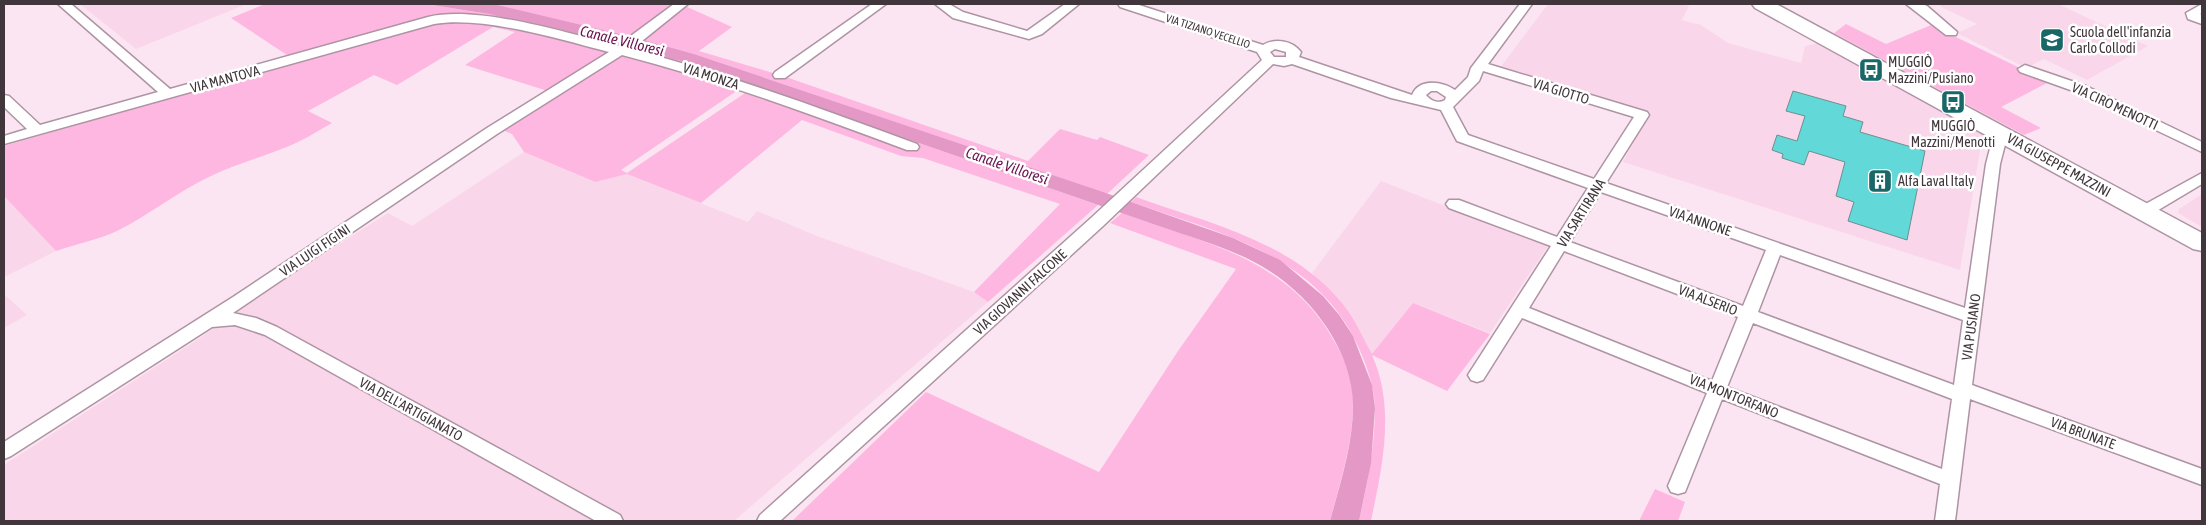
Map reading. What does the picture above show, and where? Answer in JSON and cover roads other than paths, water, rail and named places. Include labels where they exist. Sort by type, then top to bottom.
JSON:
[{"type":"main road","name":"VIA GIUSEPPE MAZZINI","points":[[1762,4],[2202,242]]},
{"type":"main road","name":"VIA GIUSEPPE MAZZINI","points":[[1771,4],[1836,44]]},
{"type":"street","points":[[64,4],[169,95]]},
{"type":"street","points":[[636,38],[682,4]]},
{"type":"street","points":[[780,75],[880,4]]},
{"type":"street","points":[[941,4],[958,15],[1018,33],[1029,34],[1073,4]]},
{"type":"street","name":"VIA TIZIANO VECELLIO","points":[[1124,4],[1267,55],[1273,45],[1286,46],[1294,52],[1292,59],[1375,87],[1424,96],[1435,106],[1449,103]]},
{"type":"street","points":[[1449,103],[1474,78],[1478,69],[1526,4]]},
{"type":"street","points":[[1912,4],[1923,9],[1950,32]]},
{"type":"street","points":[[2202,8],[2192,13],[2193,16],[2202,20]]},
{"type":"street","name":"VIA MANTOVA","points":[[4,140],[445,18]]},
{"type":"street","name":"VIA MONZA","points":[[445,18],[466,18],[495,22],[622,49],[701,72],[912,148]]},
{"type":"street","name":"VIA LUIGI FIGINI","points":[[4,451],[204,324],[492,132],[622,49]]},
{"type":"street","name":"VIA GIOVANNI FALCONE","points":[[767,521],[1126,195],[1267,55]]},
{"type":"street","points":[[1438,87],[1460,83],[1478,69]]},
{"type":"street","name":"VIA GIOTTO","points":[[1478,69],[1642,115]]},
{"type":"street","name":"VIA CIRO MENOTTI","points":[[2025,69],[2081,89],[2202,148]]},
{"type":"street","points":[[1438,87],[1451,93],[1449,103]]},
{"type":"street","name":"VIA TIZIANO VECELLIO","points":[[1424,96],[1438,87]]},
{"type":"street","points":[[4,99],[37,131]]},
{"type":"street","name":"VIA ANNONE","points":[[1449,103],[1462,138],[1972,317]]},
{"type":"street","name":"VIA SARTIRANA","points":[[1477,375],[1642,115]]},
{"type":"street","name":"VIA PUSIANO","points":[[1945,521],[1993,164],[2001,133]]},
{"type":"street","points":[[2145,212],[2202,178]]},
{"type":"street","name":"VIA ALSERIO","points":[[1454,204],[1748,315],[1962,392]]},
{"type":"street","points":[[1678,486],[1775,248]]},
{"type":"street","name":"VIA MONTORFANO","points":[[1518,310],[1717,390],[1950,480]]},
{"type":"street","name":"VIA DELL'ARTIGIANATO","points":[[204,324],[220,318],[232,318],[252,323],[271,331],[613,521]]},
{"type":"street","name":"VIA BRUNATE","points":[[1962,392],[2202,477]]},
{"type":"water","name":"Canale Villoresi","points":[[426,4],[497,5],[637,38],[694,54],[1100,191],[1233,238],[1280,260],[1323,296],[1340,316],[1353,336],[1372,385],[1375,408],[1371,463],[1359,521],[1330,521],[1351,435],[1353,406],[1346,366],[1338,347],[1315,311],[1300,295],[1268,270],[1214,244],[685,62],[489,14]]},
{"type":"place","name":"Scuola dell'infanzia Carlo Collodi","points":[[2052,40]]},
{"type":"place","name":"MUGGIÒ Mazzini/Pusiano","points":[[1871,70]]},
{"type":"place","name":"MUGGIÒ Mazzini/Menotti","points":[[1953,102]]},
{"type":"place","name":"Alfa Laval Italy","points":[[1880,181]]}]
